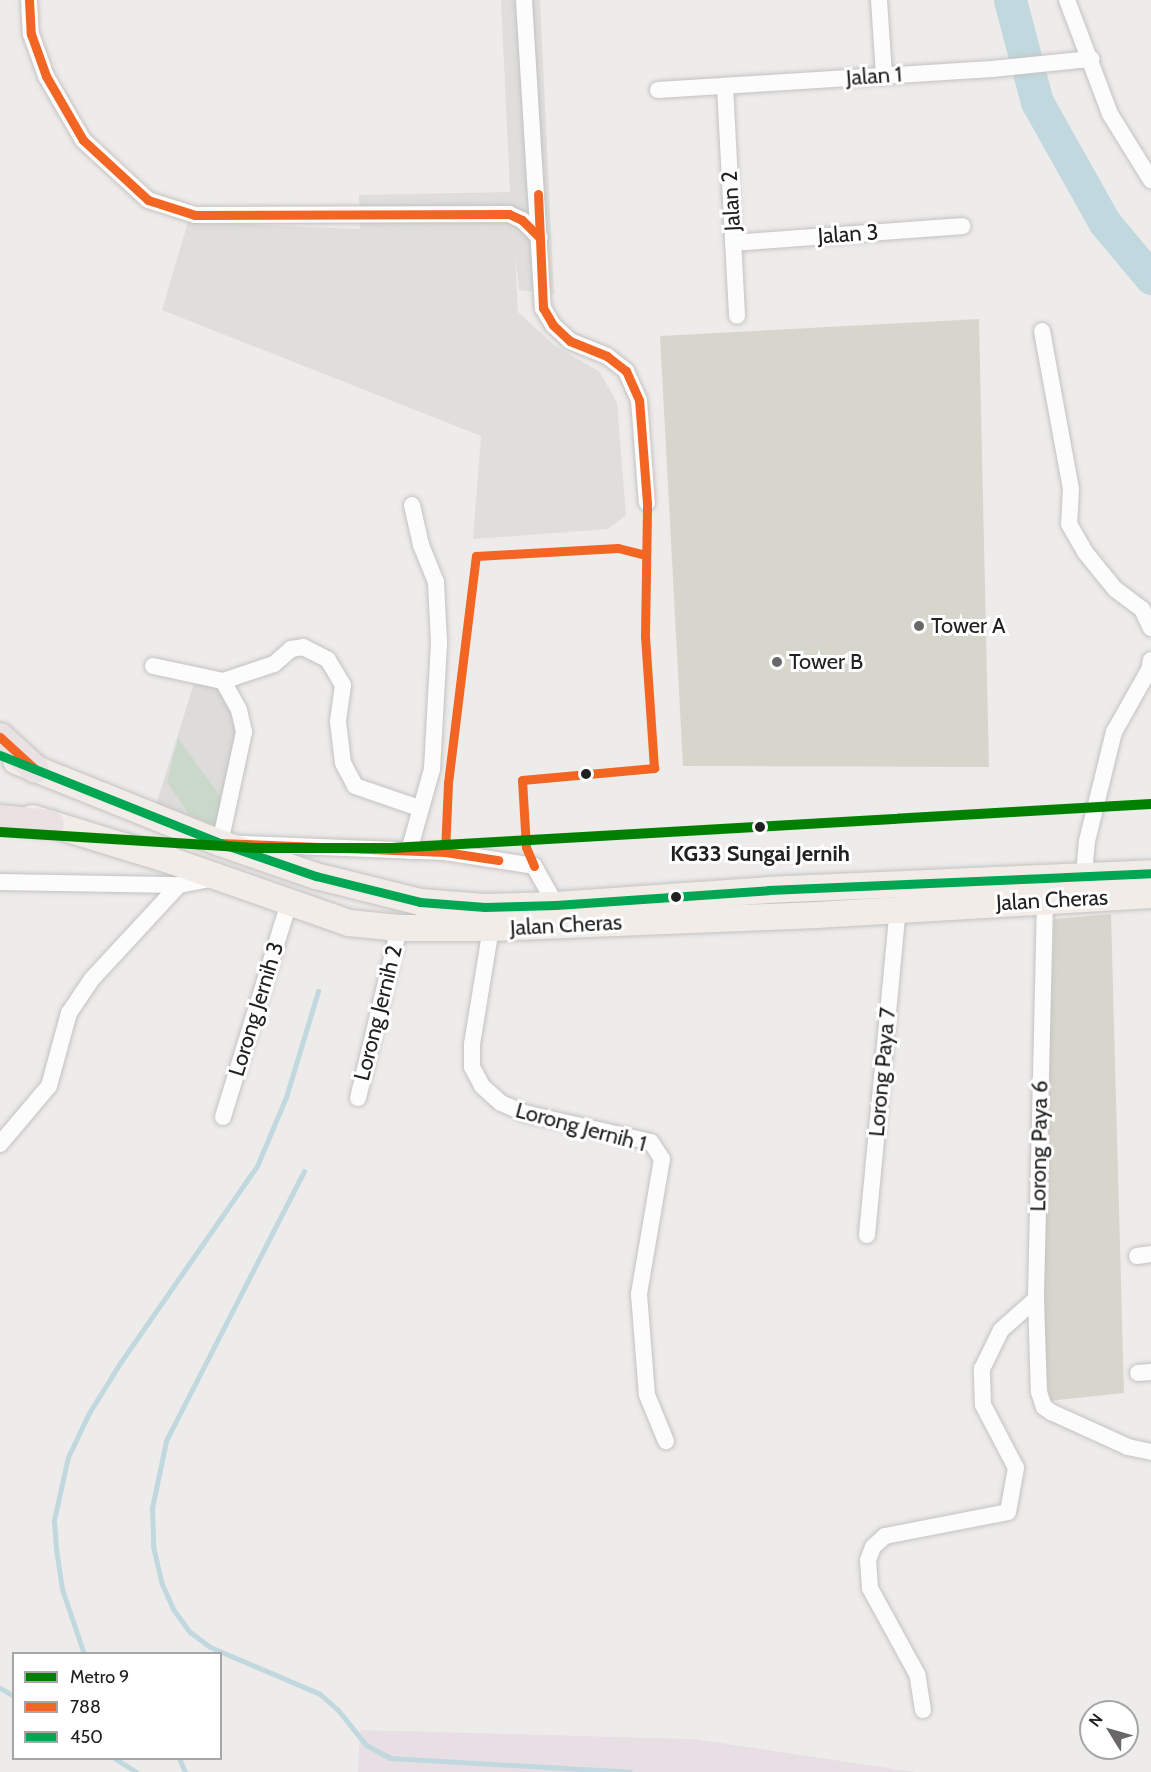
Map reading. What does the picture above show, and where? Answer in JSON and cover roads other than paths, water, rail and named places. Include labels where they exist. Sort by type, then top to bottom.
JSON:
[{"type":"highway","points":[[0,737],[36,769]]},
{"type":"highway","points":[[0,819],[50,824]]},
{"type":"main road","name":"Jalan Cheras","points":[[0,755],[219,843],[316,876],[420,902],[485,907],[556,905],[768,890],[1151,873]]},
{"type":"main road","name":"Jalan Cheras","points":[[0,808],[350,923],[399,928],[491,928],[1151,895]]},
{"type":"street","points":[[29,0],[31,34],[46,76],[83,140],[148,200],[195,215],[508,214],[522,220],[540,238]]},
{"type":"street","points":[[524,0],[538,194],[543,308],[553,325],[570,341],[607,356],[626,371],[639,400],[647,503]]},
{"type":"street","points":[[879,0],[884,76]]},
{"type":"street","points":[[1067,0],[1110,114],[1151,180]]},
{"type":"street","name":"Jalan 1","points":[[658,90],[992,69],[1091,59]]},
{"type":"street","name":"Jalan 2","points":[[725,86],[737,316]]},
{"type":"street","points":[[508,214],[538,194]]},
{"type":"street","name":"Jalan 3","points":[[733,243],[962,226]]},
{"type":"street","points":[[1042,331],[1071,489],[1069,524],[1085,552],[1115,589],[1142,609],[1151,628]]},
{"type":"street","points":[[409,851],[419,808],[432,769],[439,642],[436,582],[421,545],[412,505]]},
{"type":"street","points":[[153,666],[223,681],[274,664],[291,649],[303,647],[328,660],[343,686],[338,722],[343,763],[355,786],[419,808]]},
{"type":"street","points":[[1084,875],[1087,841],[1114,732],[1149,670],[1151,660]]},
{"type":"street","points":[[223,681],[239,710],[244,732],[219,843],[445,852],[534,866],[556,905]]},
{"type":"street","points":[[0,882],[179,885],[216,878]]},
{"type":"street","points":[[0,1144],[49,1086],[69,1013],[91,980],[179,885]]},
{"type":"street","name":"Lorong Paya 6","points":[[1045,899],[1036,1299],[1039,1392],[1044,1407],[1051,1412],[1128,1447],[1151,1452]]},
{"type":"street","name":"Lorong Jernih 3","points":[[223,1117],[289,902]]},
{"type":"street","name":"Lorong Paya 7","points":[[867,1235],[898,909]]},
{"type":"street","name":"Lorong Jernih 2","points":[[358,1098],[399,928]]},
{"type":"street","name":"Lorong Jernih 1","points":[[491,928],[471,1044],[472,1066],[482,1086],[501,1104],[524,1113],[651,1142],[662,1159],[639,1294],[647,1395],[666,1441]]},
{"type":"street","points":[[923,1710],[917,1674],[870,1588],[868,1560],[873,1547],[885,1536],[1008,1512],[1016,1468],[983,1406],[982,1369],[1001,1330],[1036,1299]]},
{"type":"waterway","points":[[1010,0],[1037,102],[1105,223],[1151,278]]},
{"type":"waterway","points":[[83,1652],[62,1589],[56,1549],[54,1520],[68,1457],[89,1413],[120,1363],[257,1166],[286,1097],[318,991]]},
{"type":"waterway","points":[[222,1652],[210,1647],[190,1632],[173,1609],[162,1584],[153,1546],[152,1508],[166,1441],[304,1171]]},
{"type":"waterway","points":[[222,1652],[320,1694],[338,1710],[366,1745],[390,1758],[630,1772]]},
{"type":"waterway","points":[[0,1688],[12,1695]]},
{"type":"waterway","points":[[117,1760],[136,1772]]},
{"type":"waterway","points":[[180,1760],[185,1772]]},
{"type":"metro line","name":"9","points":[[0,832],[255,848],[392,848],[1151,804]]},
{"type":"place","name":"Tower A","points":[[919,626]]},
{"type":"place","name":"Tower B","points":[[777,662]]},
{"type":"place","name":"KG33 Sungai Jernih","points":[[760,827]]}]
